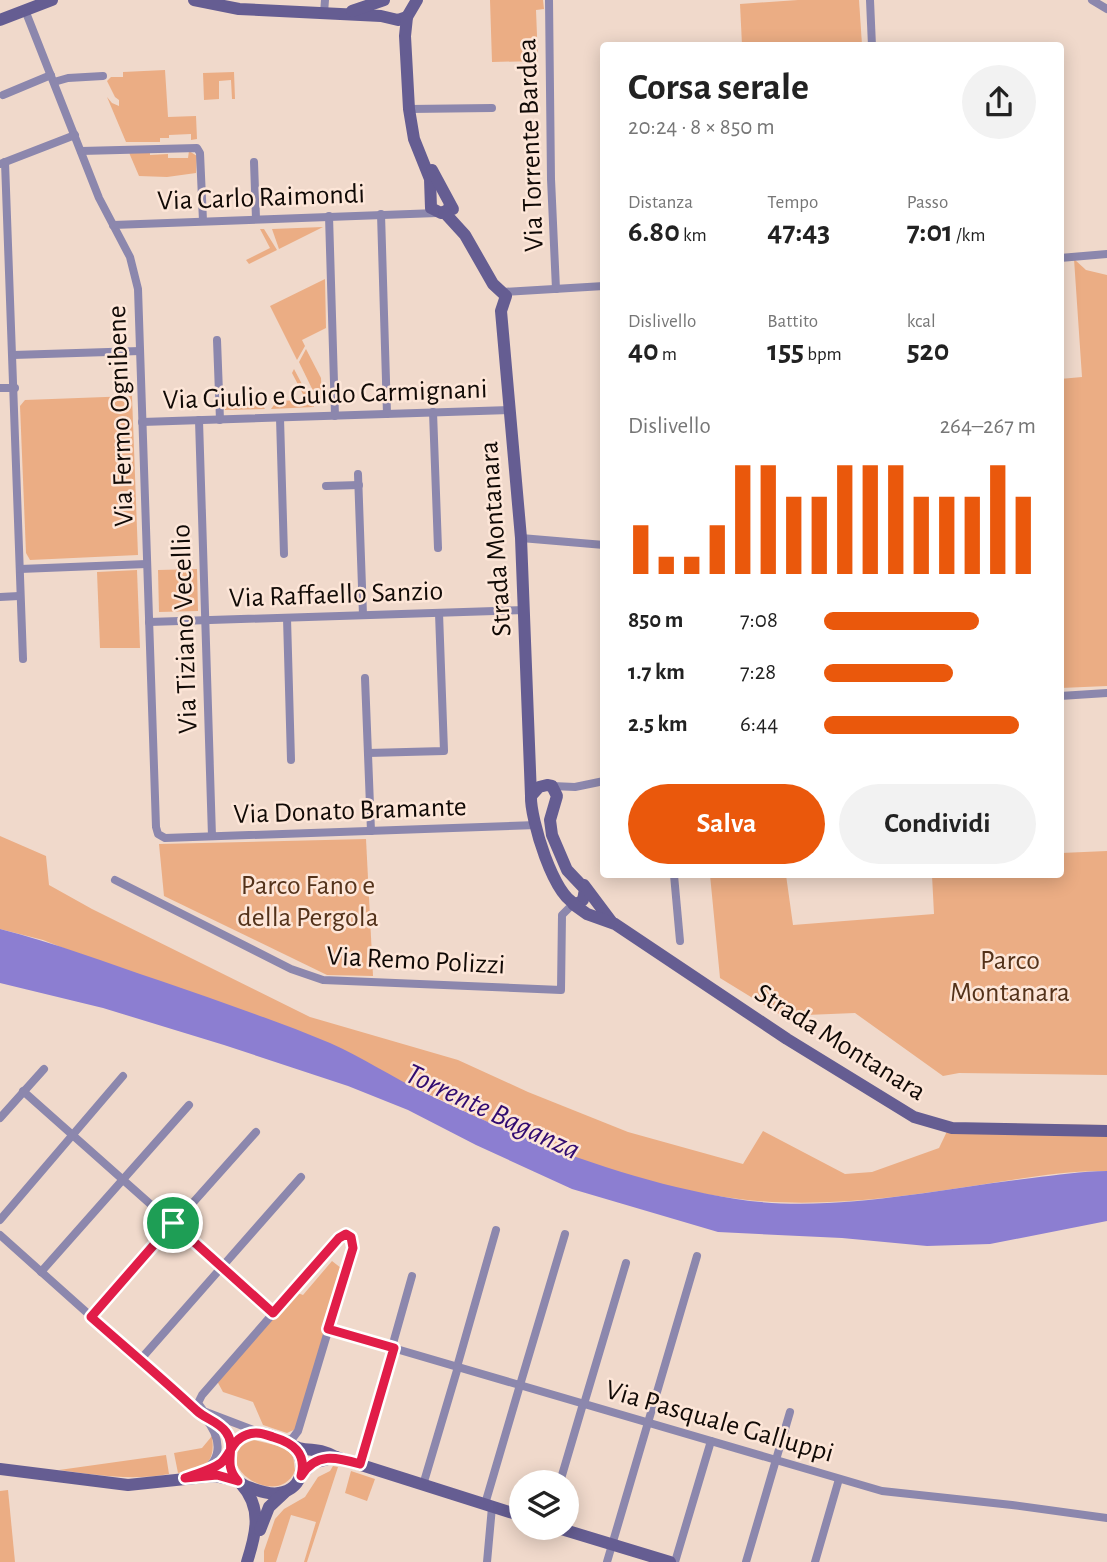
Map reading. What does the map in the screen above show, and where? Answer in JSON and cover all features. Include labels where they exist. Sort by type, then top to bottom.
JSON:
[{"type":"street","points":[[25,10],[36,0]]},
{"type":"street","points":[[0,20],[52,0]]},
{"type":"street","points":[[194,0],[324,7],[342,13],[406,10]]},
{"type":"street","points":[[342,13],[386,0]]},
{"type":"street","name":"Strada Montanara","points":[[386,0],[386,11],[406,10],[409,109],[417,146],[440,204],[458,216],[465,235],[499,298],[521,538],[531,796],[538,840],[562,891],[573,904],[615,924],[787,1039],[914,1116],[952,1128],[1107,1131]]},
{"type":"street","name":"Via Torrente Bardea","points":[[549,0],[551,179],[556,289]]},
{"type":"street","points":[[870,0],[872,42]]},
{"type":"street","points":[[1092,0],[1107,9]]},
{"type":"street","name":"Via Fermo Ognibene","points":[[25,10],[99,198],[130,257],[138,289],[156,827],[158,834],[164,838]]},
{"type":"street","points":[[3,95],[52,79],[103,76]]},
{"type":"street","points":[[409,109],[492,108]]},
{"type":"street","points":[[23,659],[19,596],[15,387],[3,163],[75,135]]},
{"type":"street","points":[[81,152],[195,148],[200,153],[204,221]]},
{"type":"street","points":[[254,162],[256,219]]},
{"type":"street","name":"Via Carlo Raimondi","points":[[410,213],[440,204]]},
{"type":"street","name":"Via Carlo Raimondi","points":[[113,225],[410,213],[440,204]]},
{"type":"street","points":[[381,214],[387,414]]},
{"type":"street","points":[[329,216],[335,416]]},
{"type":"street","points":[[1064,258],[1107,254]]},
{"type":"street","points":[[499,298],[519,292],[600,286]]},
{"type":"street","points":[[217,340],[220,420]]},
{"type":"street","points":[[13,355],[140,351]]},
{"type":"street","points":[[0,388],[15,387]]},
{"type":"street","name":"Via Giulio e Guido Carmignani","points":[[142,422],[510,410]]},
{"type":"street","points":[[433,412],[438,548]]},
{"type":"street","points":[[280,418],[284,554]]},
{"type":"street","name":"Via Tiziano Vecellio","points":[[199,420],[212,836]]},
{"type":"street","points":[[358,474],[363,615]]},
{"type":"street","points":[[326,486],[359,485]]},
{"type":"street","points":[[521,538],[600,545]]},
{"type":"street","points":[[20,569],[147,564]]},
{"type":"street","points":[[0,597],[19,596]]},
{"type":"street","name":"Via Raffaello Sanzio","points":[[149,622],[525,610]]},
{"type":"street","points":[[368,753],[444,751],[439,613]]},
{"type":"street","points":[[287,618],[291,760]]},
{"type":"street","points":[[365,678],[370,831]]},
{"type":"street","points":[[1064,696],[1107,692]]},
{"type":"street","name":"Strada Montanara","points":[[530,764],[557,796],[550,820],[552,835],[567,870],[584,885],[598,906],[615,924]]},
{"type":"street","points":[[531,796],[539,787],[575,787],[600,782]]},
{"type":"street","points":[[557,803],[575,787]]},
{"type":"street","name":"Via Donato Bramante","points":[[164,838],[537,825]]},
{"type":"street","points":[[674,878],[680,941]]},
{"type":"street","name":"Via Remo Polizzi","points":[[115,880],[291,968],[323,981],[561,990],[562,915],[573,904]]},
{"type":"street","points":[[573,904],[583,900],[586,892],[584,885]]},
{"type":"street","points":[[0,1118],[44,1069]]},
{"type":"street","points":[[0,1220],[123,1076]]},
{"type":"street","points":[[23,1091],[273,1313]]},
{"type":"street","points":[[41,1272],[189,1105]]},
{"type":"street","points":[[91,1317],[256,1132]]},
{"type":"street","points":[[140,1360],[301,1177]]},
{"type":"street","points":[[423,1485],[496,1230]]},
{"type":"street","points":[[487,1562],[488,1506],[520,1385],[565,1234]]},
{"type":"street","points":[[0,1235],[188,1402],[226,1432],[230,1451],[229,1466],[254,1505],[254,1539]]},
{"type":"street","points":[[188,1402],[194,1403],[199,1399],[339,1238],[350,1236],[353,1248],[298,1431],[287,1442]]},
{"type":"street","points":[[607,1562],[697,1256]]},
{"type":"street","points":[[564,1470],[626,1263]]},
{"type":"street","points":[[360,1464],[412,1276]]},
{"type":"street","name":"Via Pasquale Galluppi","points":[[328,1329],[896,1494],[1012,1504],[1107,1518]]},
{"type":"street","points":[[199,1399],[198,1405],[214,1430],[218,1443],[215,1460],[201,1472]]},
{"type":"street","points":[[202,1412],[300,1448],[323,1450],[335,1457],[509,1512]]},
{"type":"street","points":[[746,1562],[790,1412]]},
{"type":"street","points":[[185,1478],[215,1466],[244,1435],[263,1433]]},
{"type":"street","points":[[676,1562],[711,1441]]},
{"type":"street","points":[[287,1442],[302,1458],[301,1476]]},
{"type":"street","points":[[247,1562],[269,1507],[293,1487],[313,1463],[335,1457]]},
{"type":"street","points":[[0,1469],[135,1485],[217,1475],[269,1493],[286,1492]]},
{"type":"street","points":[[814,1562],[839,1479]]},
{"type":"street","points":[[579,1535],[670,1562]]},
{"type":"green space","points":[[490,0],[543,0],[544,9],[536,10],[538,61],[492,62]]},
{"type":"green space","points":[[859,0],[862,42],[742,42],[740,4]]},
{"type":"green space","points":[[165,70],[168,117],[196,116],[197,139],[191,140],[191,134],[169,135],[169,138],[160,138],[160,142],[126,142],[107,97],[119,106],[119,100],[107,81],[111,77],[123,77],[123,72]]},
{"type":"green space","points":[[234,72],[235,99],[232,99],[231,80],[219,81],[219,99],[204,100],[203,73]]},
{"type":"green space","points":[[189,151],[197,156],[196,173],[167,177],[139,176],[129,152],[150,152],[150,155],[168,154],[168,158],[188,158]]},
{"type":"green space","points":[[323,227],[279,249],[272,229]]},
{"type":"green space","points":[[260,229],[264,229],[277,250],[249,264],[246,260],[270,248]]},
{"type":"green space","points":[[1074,259],[1086,270],[1107,275],[1107,686],[1064,688],[1064,379],[1082,377]]},
{"type":"green space","points":[[325,279],[326,328],[302,340],[305,346],[297,360],[270,306]]},
{"type":"green space","points":[[306,349],[321,378],[322,401],[318,401],[299,362]]},
{"type":"green space","points":[[294,369],[314,407],[271,409],[277,401],[306,400],[292,373]]},
{"type":"green space","points":[[132,396],[138,555],[30,560],[26,553],[20,406],[25,400]]},
{"type":"green space","points":[[259,401],[265,409],[225,410],[225,402]]},
{"type":"green space","points":[[197,569],[198,611],[159,612],[158,570]]},
{"type":"green space","points":[[137,570],[140,648],[100,648],[97,572]]},
{"type":"green space","points":[[0,836],[46,856],[49,885],[310,1017],[458,1060],[528,1092],[628,1132],[743,1164],[763,1131],[845,1174],[872,1172],[939,1148],[951,1123],[1107,1125],[1107,1171],[1059,1173],[890,1197],[799,1203],[708,1194],[616,1172],[527,1139],[417,1089],[43,940],[0,929]]},
{"type":"green space","name":"Parco Fano e della Pergola","points":[[366,839],[373,976],[327,975],[164,896],[159,844]]},
{"type":"green space","name":"Parco Montanara","points":[[1107,851],[1107,1075],[959,1073],[943,1076],[855,1013],[782,1016],[720,978],[710,878],[786,878],[793,925],[934,914],[932,878],[1064,878],[1064,853]]},
{"type":"green space","points":[[332,1261],[341,1268],[337,1281],[339,1282],[296,1429],[287,1433],[263,1425],[253,1402],[223,1392],[217,1381],[283,1305],[285,1307],[296,1296],[295,1292],[303,1295]]},
{"type":"green space","points":[[212,1436],[210,1460],[201,1467],[178,1473],[174,1453],[202,1448]]},
{"type":"green space","points":[[254,1440],[283,1447],[293,1455],[295,1471],[286,1483],[273,1487],[260,1484],[248,1478],[239,1468],[235,1458],[240,1448]]},
{"type":"green space","points":[[166,1455],[169,1474],[155,1476],[114,1476],[59,1470]]},
{"type":"green space","points":[[333,1466],[338,1467],[307,1562],[304,1562],[316,1522],[291,1515],[276,1562],[264,1562],[264,1551],[275,1519],[284,1509],[305,1497],[318,1477],[330,1471]]},
{"type":"green space","points":[[351,1471],[375,1479],[367,1501],[345,1493]]},
{"type":"green space","points":[[8,1490],[15,1562],[0,1562],[0,1491]]},
{"type":"shaded area","name":"Torrente Baganza","points":[[0,929],[41,940],[288,1026],[330,1043],[423,1092],[499,1126],[576,1157],[655,1181],[736,1199],[809,1204],[884,1198],[1060,1174],[1107,1171],[1107,1221],[990,1244],[927,1246],[842,1238],[718,1232],[572,1189],[408,1110],[348,1086],[103,1008],[0,983]]},
{"type":"route","points":[[173,1223],[91,1317],[228,1435],[231,1443],[231,1449],[229,1457],[229,1466],[238,1481],[217,1475],[185,1478],[215,1466],[226,1458],[230,1452],[231,1449],[234,1444],[237,1440],[254,1433],[263,1433],[295,1447],[302,1458],[301,1476],[313,1463],[332,1457],[360,1464],[394,1348],[328,1329],[353,1248],[351,1237],[346,1234],[339,1238],[273,1313],[173,1223]]}]
